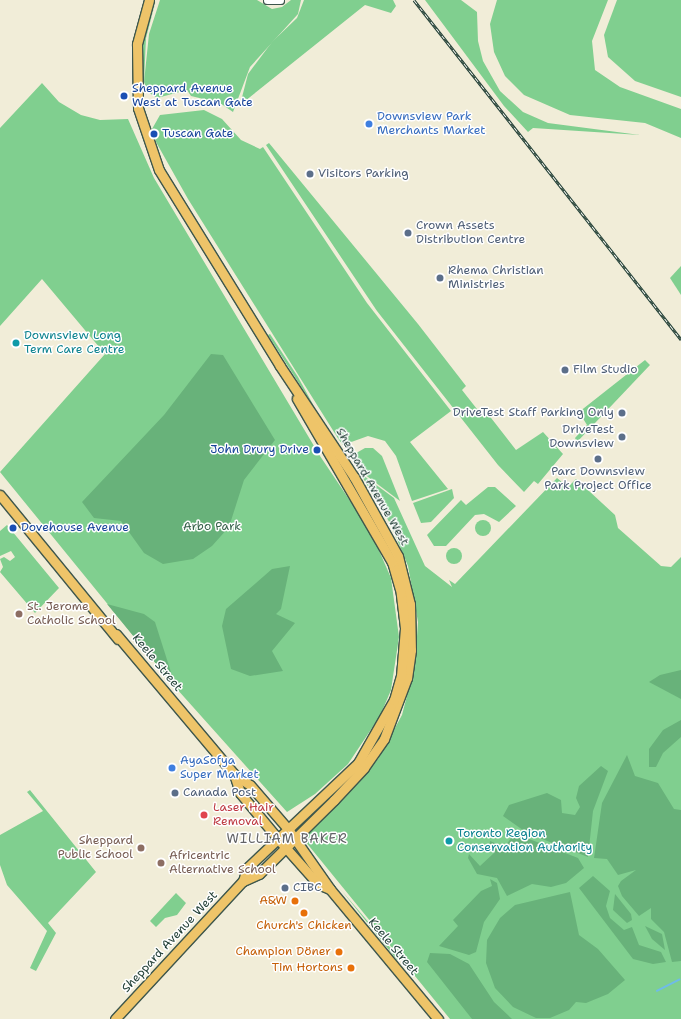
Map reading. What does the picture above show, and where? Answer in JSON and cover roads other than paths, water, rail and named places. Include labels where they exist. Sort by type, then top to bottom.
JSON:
[{"type":"main road","name":"Sheppard Avenue West","points":[[115,1019],[243,881],[259,874],[350,785],[384,739],[407,678],[412,627],[408,590],[388,536],[337,450],[280,366],[159,170],[149,148],[138,108],[136,68],[139,37],[149,0]]},
{"type":"main road","name":"Sheppard Avenue West","points":[[243,881],[247,868],[358,763],[372,743],[389,711],[399,682],[405,628],[398,582],[382,541],[316,434],[280,366]]},
{"type":"main road","name":"Keele Street","points":[[0,495],[234,774],[250,785],[288,829],[330,889],[438,1019]]},
{"type":"main road","name":"Keele Street","points":[[234,774],[240,793],[285,848],[318,884],[330,889]]},
{"type":"street","points":[[267,0],[280,0]]},
{"type":"waterway","points":[[657,991],[679,980]]},
{"type":"railway","points":[[414,0],[681,339]]},
{"type":"place","name":"Sheppard Avenue West at Tuscan Gate","points":[[124,96]]},
{"type":"place","name":"Downsview Park Merchants Market","points":[[369,124]]},
{"type":"place","name":"Tuscan Gate","points":[[154,134]]},
{"type":"place","name":"Visitors Parking","points":[[310,174]]},
{"type":"place","name":"Crown Assets Distribution Centre","points":[[408,233]]},
{"type":"place","name":"Rhema Christian Ministries","points":[[440,278]]},
{"type":"place","name":"Downsview Long Term Care Centre","points":[[16,343]]},
{"type":"place","name":"Film Studio","points":[[565,370]]},
{"type":"place","name":"DriveTest Staff Parking Only","points":[[622,413]]},
{"type":"place","name":"DriveTest Downsview","points":[[622,437]]},
{"type":"place","name":"John Drury Drive","points":[[317,450]]},
{"type":"place","name":"Parc Downsview Park Project Office","points":[[598,459]]},
{"type":"place","name":"Dovehouse Avenue","points":[[13,528]]},
{"type":"place","name":"St. Jerome Catholic School","points":[[19,614]]},
{"type":"place","name":"AyaSofya Super Market","points":[[172,768]]},
{"type":"place","name":"Canada Post","points":[[175,793]]},
{"type":"place","name":"Laser Hair Removal","points":[[204,815]]},
{"type":"place","name":"Toronto Region Conservation Authority","points":[[449,841]]},
{"type":"place","name":"Sheppard Public School","points":[[141,848]]},
{"type":"place","name":"Africentric Alternative School","points":[[161,863]]},
{"type":"place","name":"CIBC","points":[[285,888]]},
{"type":"place","name":"A&W","points":[[295,901]]},
{"type":"place","name":"Church's Chicken","points":[[304,913]]},
{"type":"place","name":"Champion Döner","points":[[339,952]]},
{"type":"place","name":"Tim Hortons","points":[[351,968]]},
{"type":"district","name":"WILLIAM BAKER","points":[[287,839]]},
{"type":"park label","name":"Arbo Park","points":[[212,527]]}]
